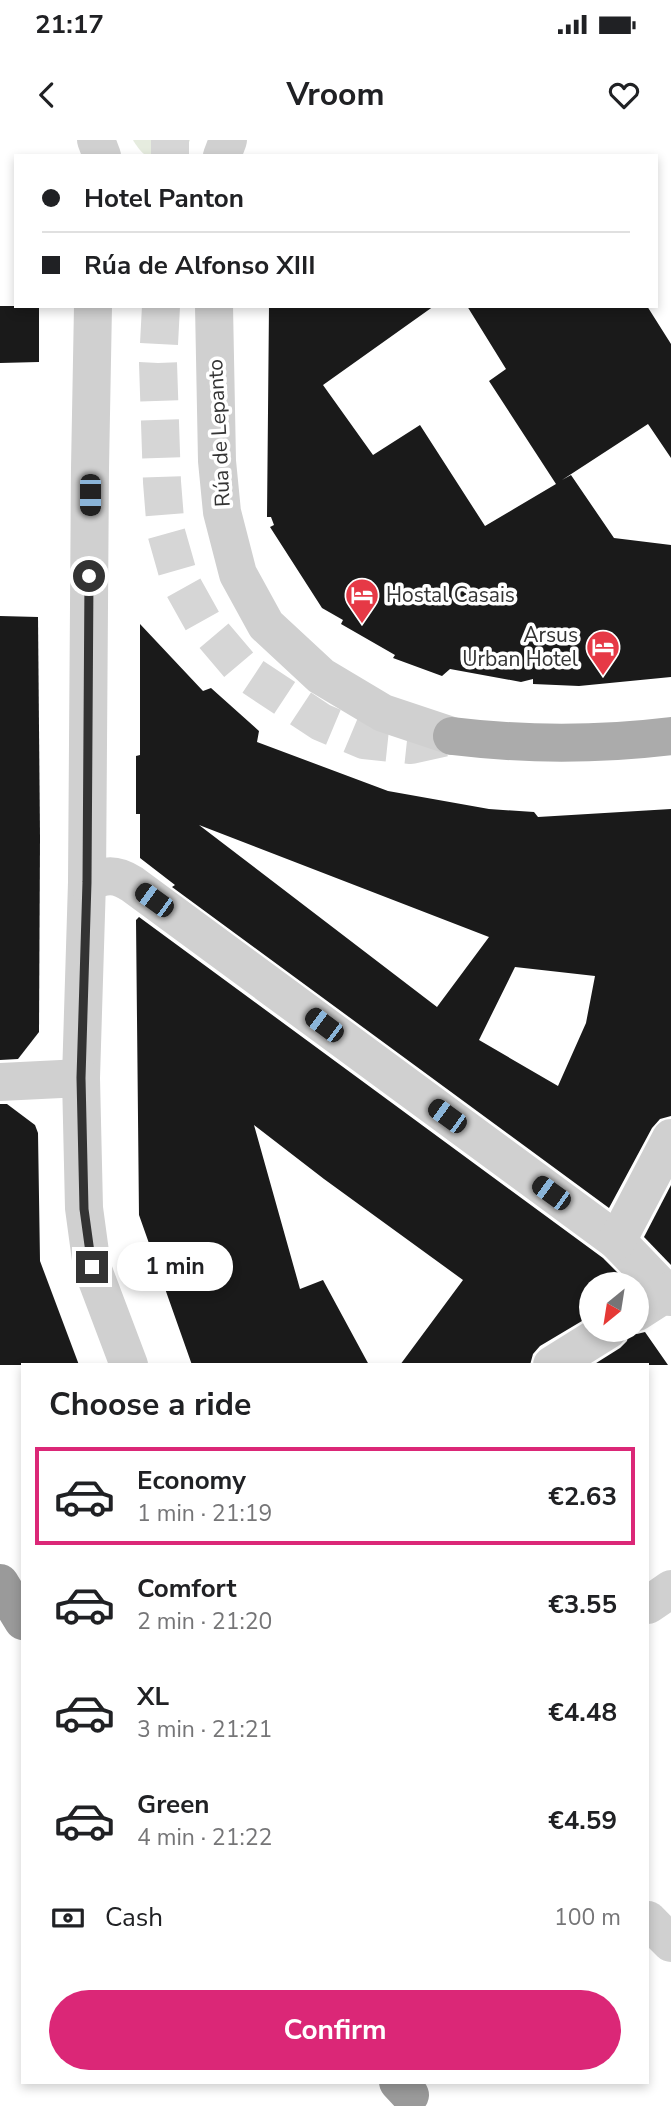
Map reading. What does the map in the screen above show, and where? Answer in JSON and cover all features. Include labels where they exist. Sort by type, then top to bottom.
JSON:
[{"type":"highway","points":[[0,1583],[21,1618]]},
{"type":"main road","points":[[452,736],[503,742],[560,744],[671,737]]},
{"type":"street","points":[[93,308],[87,882],[81,1078],[84,1209],[92,1267],[128,1363]]},
{"type":"street","name":"Rúa de Lepanto","points":[[214,308],[217,461],[222,512],[238,574],[266,625],[331,683],[383,713],[452,736]]},
{"type":"street","points":[[87,882],[107,874],[121,876],[617,1241],[662,1298]]},
{"type":"street","points":[[0,1082],[81,1078]]},
{"type":"street","points":[[617,1241],[671,1138]]},
{"type":"street","points":[[555,1363],[589,1342]]},
{"type":"street","points":[[649,1604],[671,1589]]},
{"type":"street","points":[[649,1921],[671,1944]]},
{"type":"shaded area","points":[[133,140],[190,140],[175,154],[144,154]]},
{"type":"building","points":[[0,306],[39,308],[39,362],[0,363]]},
{"type":"building","points":[[269,308],[431,308],[323,385],[373,455],[420,425],[485,526],[556,484],[489,381],[506,369],[468,308],[648,308],[671,344],[671,458],[648,424],[562,480],[571,475],[614,538],[671,545],[671,677],[579,686],[533,684],[533,679],[521,682],[450,669],[442,676],[393,658],[395,655],[341,624],[343,620],[322,608],[270,527],[274,525],[271,517],[267,517]]},
{"type":"building","points":[[0,616],[38,617],[40,837],[39,1032],[18,1059],[0,1060]]},
{"type":"building","points":[[140,624],[203,691],[211,688],[259,731],[257,742],[388,791],[489,809],[534,812],[538,817],[671,809],[671,1116],[660,1119],[652,1128],[609,1208],[172,887],[175,885],[140,858],[140,814],[136,814],[136,756],[140,755]],"holes":[[[199,825],[489,937],[437,1007]],[[515,967],[595,976],[586,1023],[558,1086],[479,1040]]]},
{"type":"building","points":[[139,917],[603,1258],[617,1272],[579,1272],[579,1323],[540,1346],[533,1354],[531,1363],[401,1363],[463,1280],[254,1125],[300,1289],[323,1280],[368,1363],[191,1363],[139,1215],[136,920]]},
{"type":"building","points":[[0,1104],[7,1104],[35,1125],[38,1133],[40,1261],[78,1363],[0,1365]]},
{"type":"building","points":[[671,1185],[671,1265],[644,1237]]},
{"type":"building","points":[[649,1338],[668,1365],[596,1363],[626,1342],[649,1342]]},
{"type":"tunnel","points":[[170,140],[170,154]]},
{"type":"tunnel","points":[[161,308],[158,363],[166,532],[180,581],[204,624],[244,671],[321,722],[364,740],[411,745],[452,736]]},
{"type":"place","name":"Hostal Casais","points":[[362,625]]},
{"type":"place","name":"Arsus Urban Hotel","points":[[603,677]]},
{"type":"route","points":[[89,576],[87,882],[81,1078],[84,1209],[92,1267]]}]
